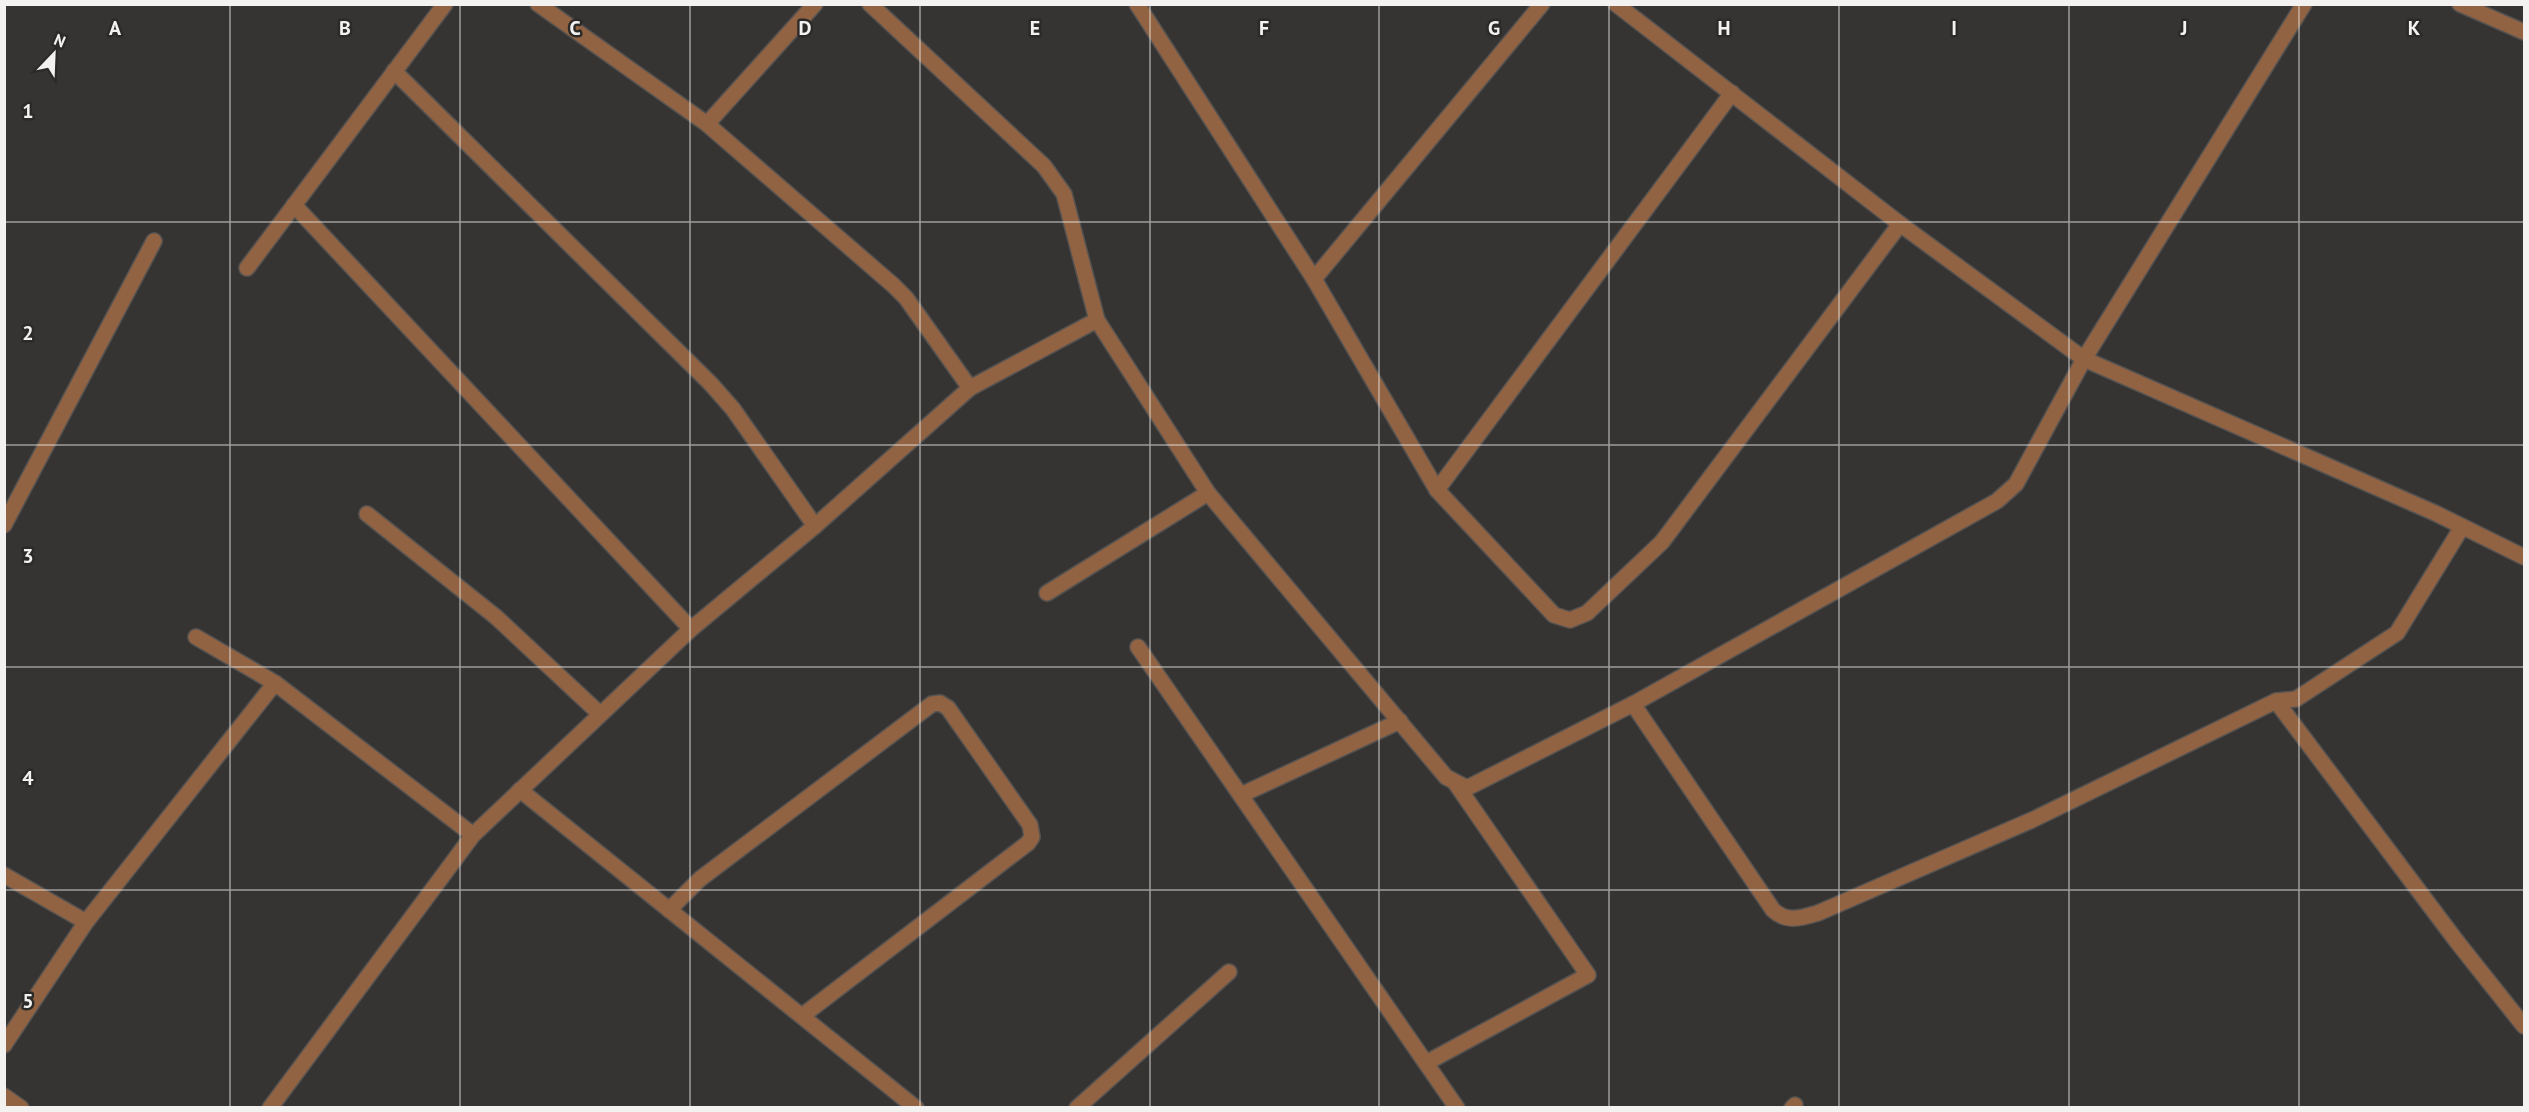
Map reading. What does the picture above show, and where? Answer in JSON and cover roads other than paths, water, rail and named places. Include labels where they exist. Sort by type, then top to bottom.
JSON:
[{"type":"street","points":[[247,268],[445,4]]},
{"type":"street","points":[[538,4],[707,124],[900,292],[970,388]]},
{"type":"street","points":[[707,124],[815,4]]},
{"type":"street","points":[[870,4],[1044,166],[1064,194],[1097,320],[1209,493],[1446,777],[1467,788],[1633,704],[1997,501],[2016,484],[2084,359],[2304,4]]},
{"type":"street","points":[[1137,4],[1314,279],[1437,490],[1554,615],[1570,620],[1587,613],[1662,542],[1900,224]]},
{"type":"street","points":[[1314,279],[1542,4]]},
{"type":"street","points":[[1616,4],[1900,224],[2084,359],[2462,527],[2524,557]]},
{"type":"street","points":[[2460,4],[2524,32]]},
{"type":"street","points":[[394,71],[711,384],[733,409],[815,526]]},
{"type":"street","points":[[1437,490],[1732,93]]},
{"type":"street","points":[[294,205],[692,629]]},
{"type":"street","points":[[4,525],[154,241]]},
{"type":"street","points":[[270,1107],[473,835],[520,790],[692,629],[815,526],[970,388],[1097,320]]},
{"type":"street","points":[[1047,593],[1209,493]]},
{"type":"street","points":[[367,514],[496,618],[600,714]]},
{"type":"street","points":[[1633,704],[1773,910],[1787,919],[1799,919],[1818,913],[2021,824],[2276,701],[2296,699],[2397,633],[2462,527]]},
{"type":"street","points":[[196,637],[274,683],[473,835]]},
{"type":"street","points":[[1138,647],[1457,1107]]},
{"type":"street","points":[[4,1045],[86,922],[274,683]]},
{"type":"street","points":[[2276,701],[2458,943],[2524,1026]]},
{"type":"street","points":[[669,910],[700,879],[932,704],[940,703],[948,708],[1030,825],[1032,837],[1028,843],[802,1016]]},
{"type":"street","points":[[1241,795],[1400,721]]},
{"type":"street","points":[[1426,1063],[1588,975],[1456,784]]},
{"type":"street","points":[[520,790],[916,1107]]},
{"type":"street","points":[[4,875],[86,922]]},
{"type":"street","points":[[1077,1107],[1229,972]]},
{"type":"street","points":[[4,1096],[21,1107]]}]
